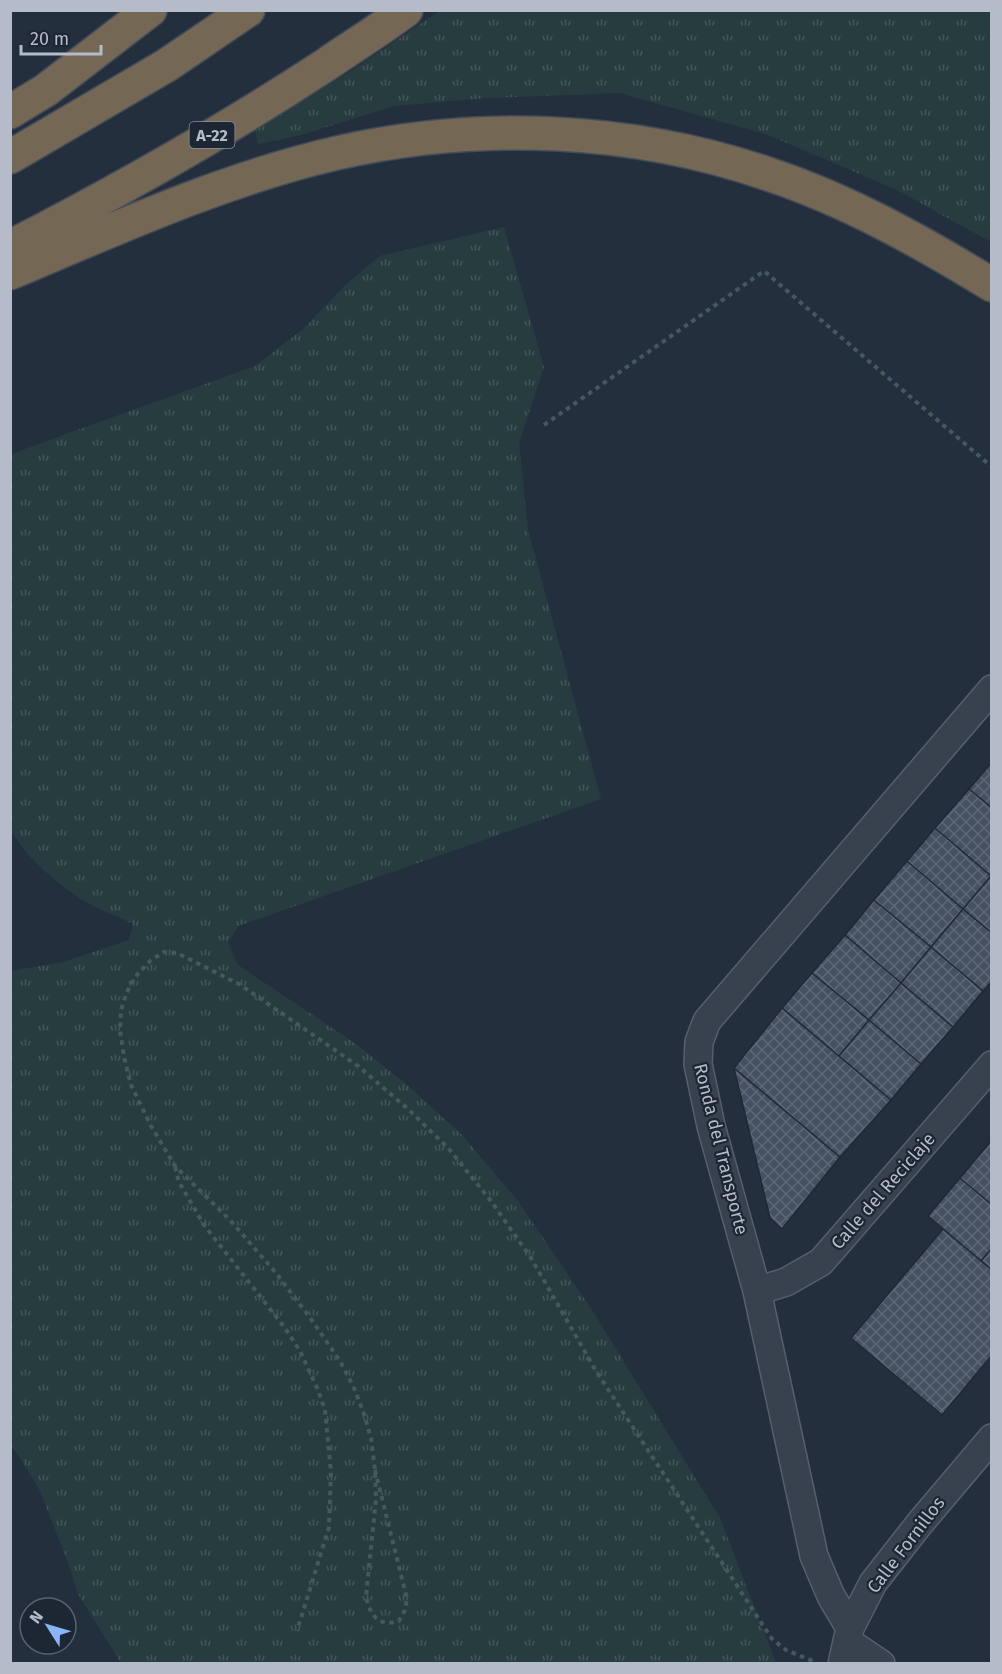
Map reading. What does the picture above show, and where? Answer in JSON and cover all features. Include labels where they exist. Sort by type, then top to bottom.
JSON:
[{"type":"highway","points":[[10,112],[46,90],[150,10]]},
{"type":"highway","points":[[10,157],[167,65],[248,10]]},
{"type":"highway","name":"A-22","points":[[10,247],[89,206],[197,144],[286,90],[406,10]]},
{"type":"highway","points":[[10,273],[182,202],[258,176],[337,153],[405,141],[489,133],[553,134],[634,141],[704,156],[768,174],[831,199],[896,230],[992,285]]},
{"type":"street","name":"Ronda del Transporte","points":[[846,1644],[831,1596],[814,1556],[757,1291],[711,1126],[698,1064],[699,1042],[707,1021],[992,689]]},
{"type":"street","name":"Calle del Reciclaje","points":[[757,1291],[786,1282],[821,1262],[992,1065]]},
{"type":"street","name":"Calle Fornillos","points":[[846,1644],[873,1583],[992,1438]]},
{"type":"street","points":[[846,1644],[880,1664]]},
{"type":"path","points":[[544,425],[764,271],[992,467]]},
{"type":"path","points":[[375,1470],[407,1599],[405,1610],[399,1621],[391,1623],[382,1623],[374,1616],[366,1597],[376,1499],[375,1470],[371,1438],[364,1414],[340,1361],[276,1273],[230,1220],[175,1166],[151,1126],[131,1085],[120,1030],[121,1010],[126,992],[135,977],[150,961],[164,952],[177,953],[239,984],[293,1021],[358,1066],[408,1109],[449,1149],[531,1258],[596,1371],[772,1639],[786,1650],[819,1664]]},
{"type":"path","points":[[175,1166],[179,1182],[204,1226],[285,1328],[300,1352],[325,1410],[331,1472],[328,1527],[297,1631]]},
{"type":"green space","points":[[441,10],[991,11],[991,242],[897,190],[768,135],[620,93],[487,98],[394,106],[301,135],[258,144],[255,130],[348,73]]},
{"type":"green space","points":[[504,227],[544,367],[519,443],[528,530],[601,799],[238,926],[228,943],[238,965],[356,1044],[405,1083],[462,1135],[518,1201],[592,1310],[720,1518],[776,1663],[121,1663],[78,1594],[40,1491],[11,1447],[11,971],[63,962],[129,940],[133,924],[91,905],[68,890],[35,862],[11,830],[11,454],[255,366],[303,329],[346,284],[380,256]]},
{"type":"building","points":[[992,762],[992,808],[969,789]]},
{"type":"building","points":[[969,789],[992,808],[991,876],[935,828]]},
{"type":"building","points":[[935,828],[991,876],[963,909],[907,861]]},
{"type":"building","points":[[907,861],[963,909],[931,947],[874,900]]},
{"type":"building","points":[[992,876],[992,933],[963,909]]},
{"type":"building","points":[[874,900],[931,947],[901,983],[845,935]]},
{"type":"building","points":[[963,909],[992,933],[992,981],[983,991],[931,947]]},
{"type":"building","points":[[845,935],[901,983],[869,1020],[812,973]]},
{"type":"building","points":[[931,947],[983,991],[953,1027],[901,983]]},
{"type":"building","points":[[812,973],[869,1020],[839,1056],[782,1008]]},
{"type":"building","points":[[901,983],[953,1027],[921,1064],[869,1020]]},
{"type":"building","points":[[782,1008],[891,1100],[840,1157],[734,1068]]},
{"type":"building","points":[[869,1020],[921,1064],[891,1100],[839,1056]]},
{"type":"building","points":[[734,1068],[840,1157],[782,1229],[770,1218]]},
{"type":"building","points":[[992,1140],[992,1205],[960,1178]]},
{"type":"building","points":[[960,1178],[992,1205],[992,1248],[981,1261],[928,1216]]},
{"type":"building","points":[[943,1229],[992,1270],[992,1355],[942,1415],[851,1338]]},
{"type":"building","points":[[992,1248],[992,1270],[981,1261]]}]
